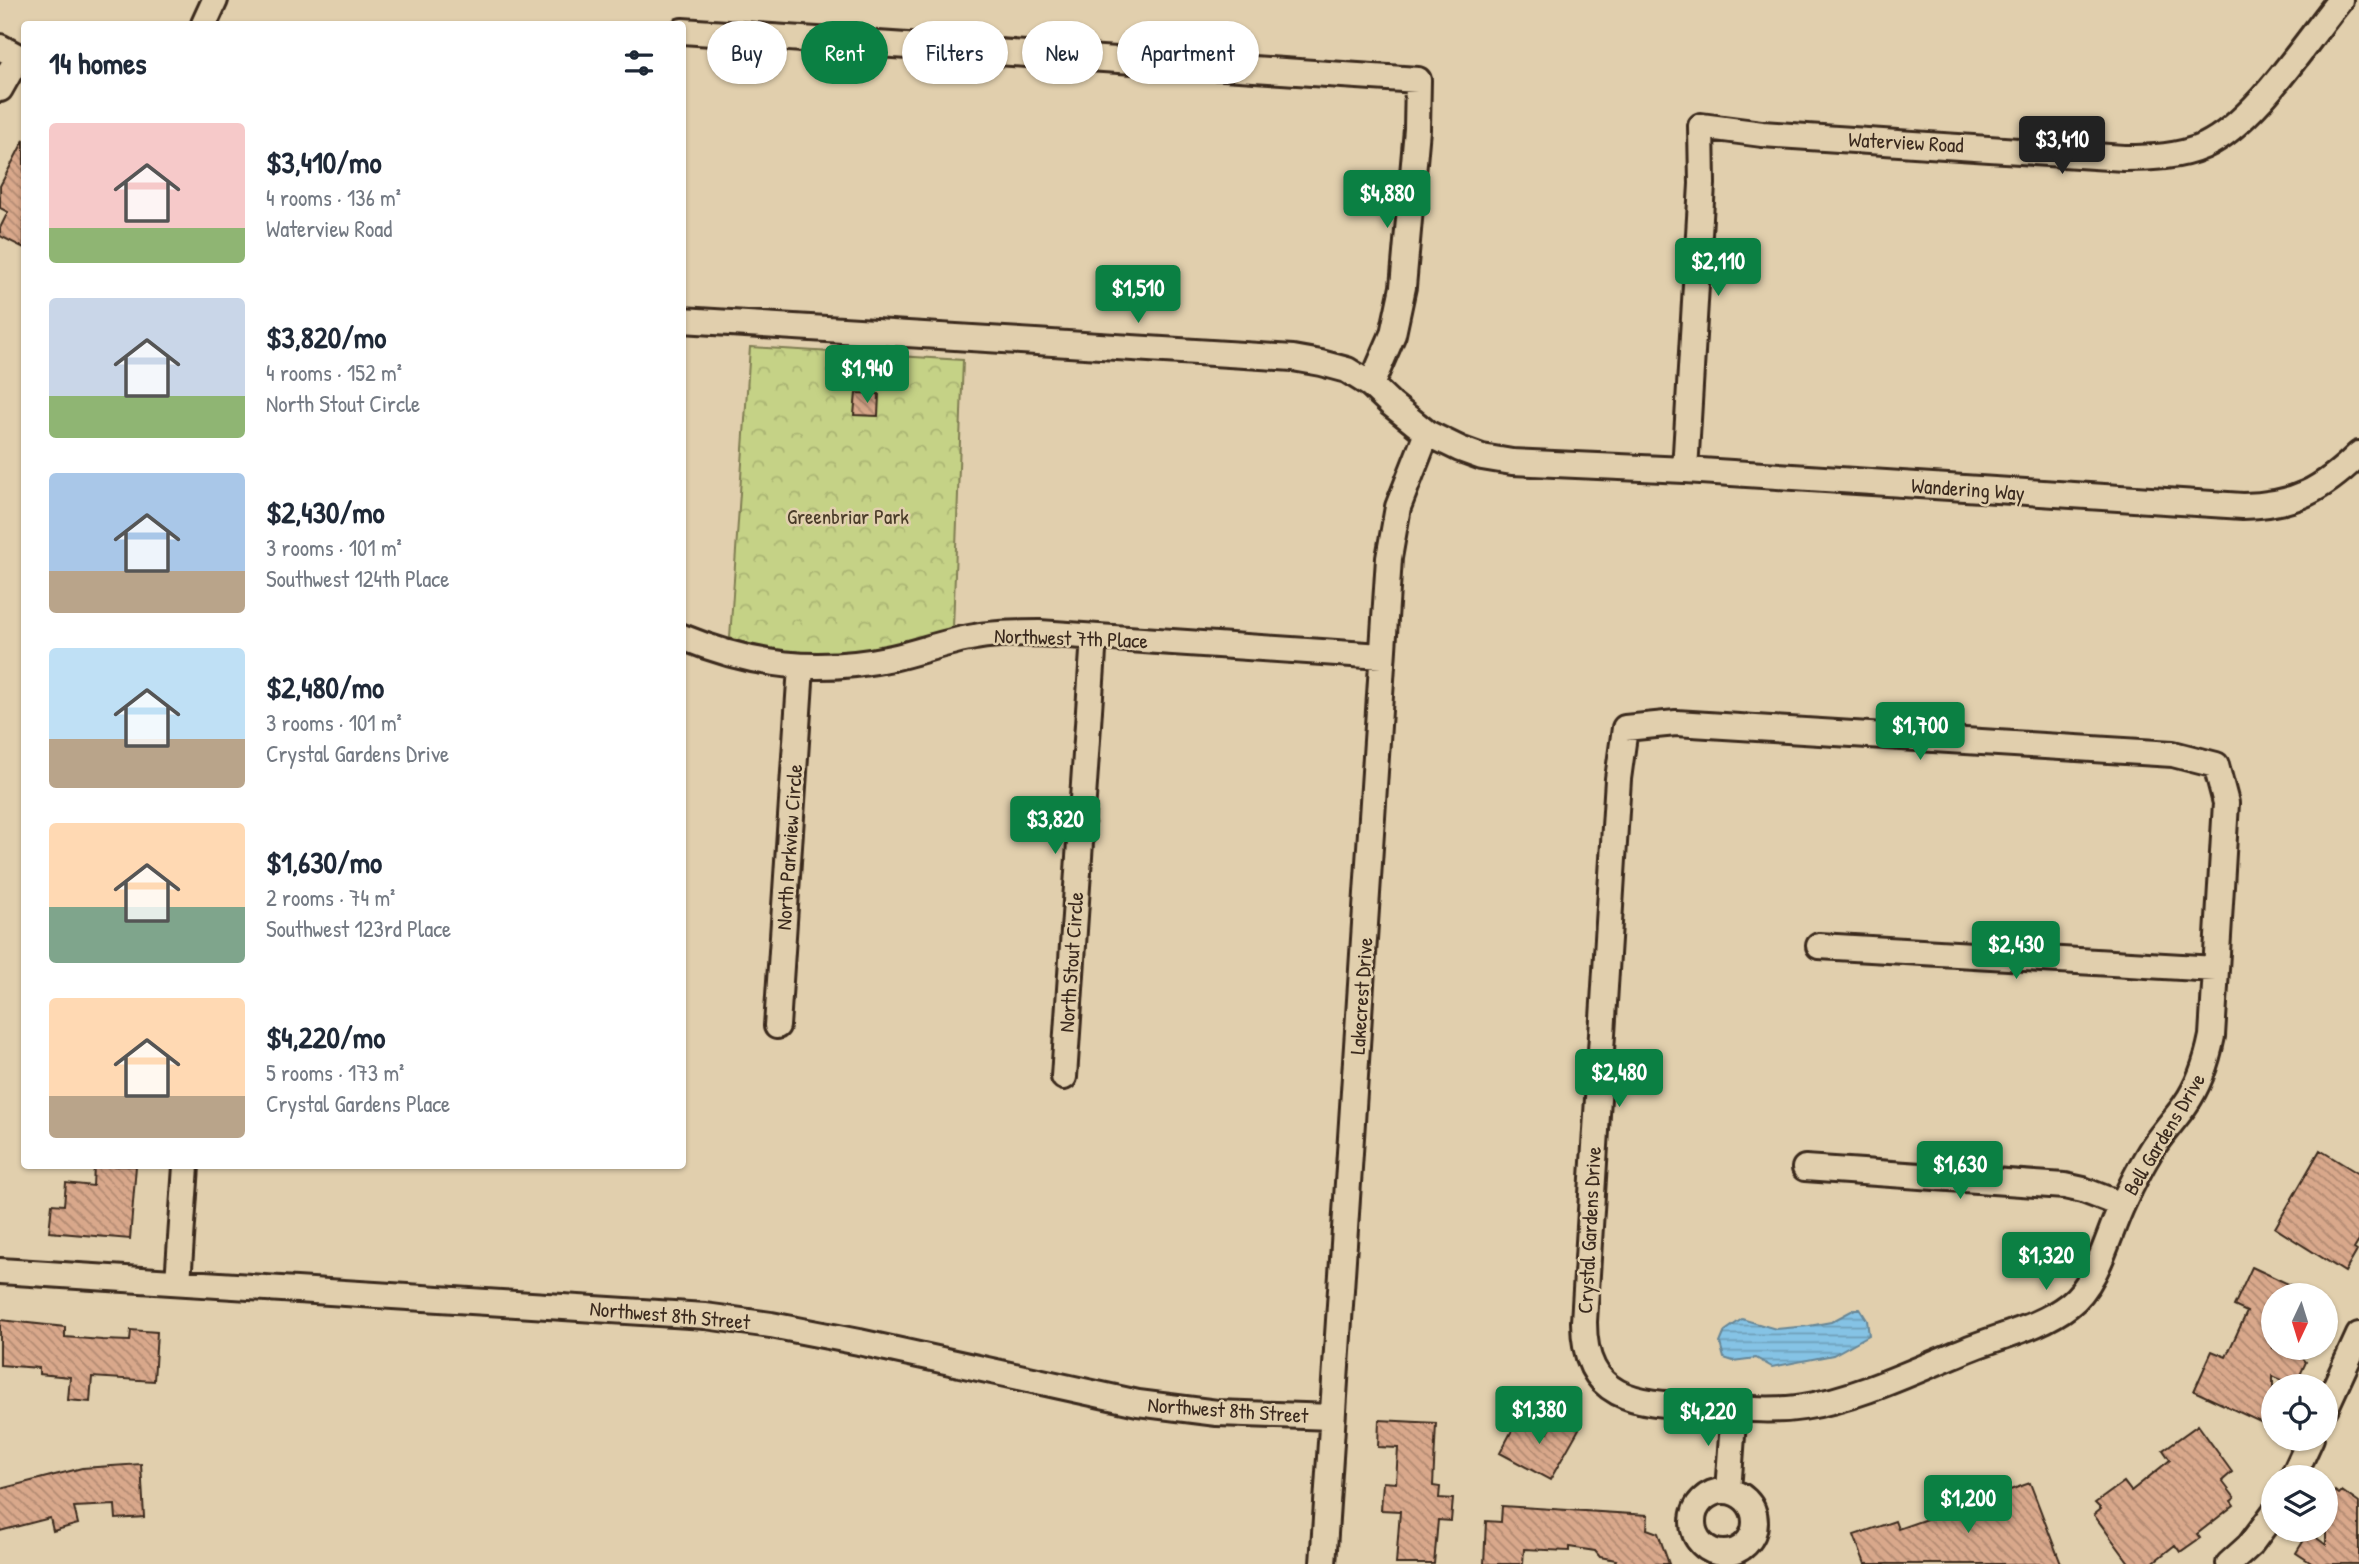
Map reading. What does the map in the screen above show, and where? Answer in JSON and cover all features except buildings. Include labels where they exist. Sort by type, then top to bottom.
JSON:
[{"type":"street","points":[[205,21],[215,0]]},
{"type":"street","name":"Waterview Road","points":[[1685,470],[1702,184],[1701,125],[1762,134],[2124,158],[2179,154],[2203,146],[2242,119],[2260,101],[2340,0]]},
{"type":"street","points":[[686,31],[1419,80],[1418,130],[1403,287],[1392,334],[1371,384]]},
{"type":"street","points":[[0,89],[14,55]]},
{"type":"street","name":"Wandering Way","points":[[686,320],[1293,358],[1347,370],[1371,384],[1427,433],[1482,457],[1512,462],[1685,470],[2243,506],[2263,505],[2302,496],[2335,477],[2359,454]]},
{"type":"street","name":"Lakecrest Drive","points":[[1323,1564],[1382,656],[1393,532],[1406,485],[1427,433]]},
{"type":"street","name":"Northwest 7th Place","points":[[686,638],[745,658],[801,667],[872,662],[973,637],[1001,633],[1382,656]]},
{"type":"street","name":"North Stout Circle","points":[[1064,1077],[1094,637]]},
{"type":"street","name":"North Parkview Circle","points":[[777,1026],[801,667]]},
{"type":"street","name":"Crystal Gardens Drive","points":[[1734,1408],[1636,1401],[1620,1393],[1596,1373],[1584,1341],[1589,1213],[1618,779],[1625,728],[1676,723],[2173,754],[2216,765]]},
{"type":"street","name":"Bell Gardens Drive","points":[[1734,1408],[1801,1408],[1831,1402],[2045,1319],[2070,1305],[2080,1295],[2098,1266],[2122,1205],[2153,1147],[2199,1082],[2212,1036],[2226,803],[2216,765]]},
{"type":"street","points":[[1819,946],[2216,969]]},
{"type":"street","points":[[1805,1168],[2065,1185],[2122,1205]]},
{"type":"street","points":[[178,1282],[186,1169]]},
{"type":"street","name":"Northwest 8th Street","points":[[0,1271],[705,1316],[771,1325],[859,1342],[1138,1403],[1217,1413],[1332,1417]]},
{"type":"street","points":[[2338,1381],[2359,1335]]},
{"type":"street","points":[[1728,1491],[1734,1408]]},
{"type":"street","points":[[1720,1490],[1742,1496],[1750,1504],[1756,1518],[1754,1531],[1747,1543],[1724,1559],[1699,1541],[1692,1525],[1693,1514],[1700,1502],[1709,1494],[1720,1490]]},
{"type":"street","points":[[2229,1564],[2250,1545],[2261,1530]]},
{"type":"green space","name":"Greenbriar Park","points":[[750,347],[963,360],[953,628],[896,646],[833,654],[771,649],[730,638]]},
{"type":"water","points":[[1860,1309],[1867,1320],[1869,1335],[1833,1355],[1772,1367],[1756,1358],[1733,1361],[1724,1358],[1720,1343],[1725,1331],[1742,1319],[1776,1329],[1831,1322]]}]
